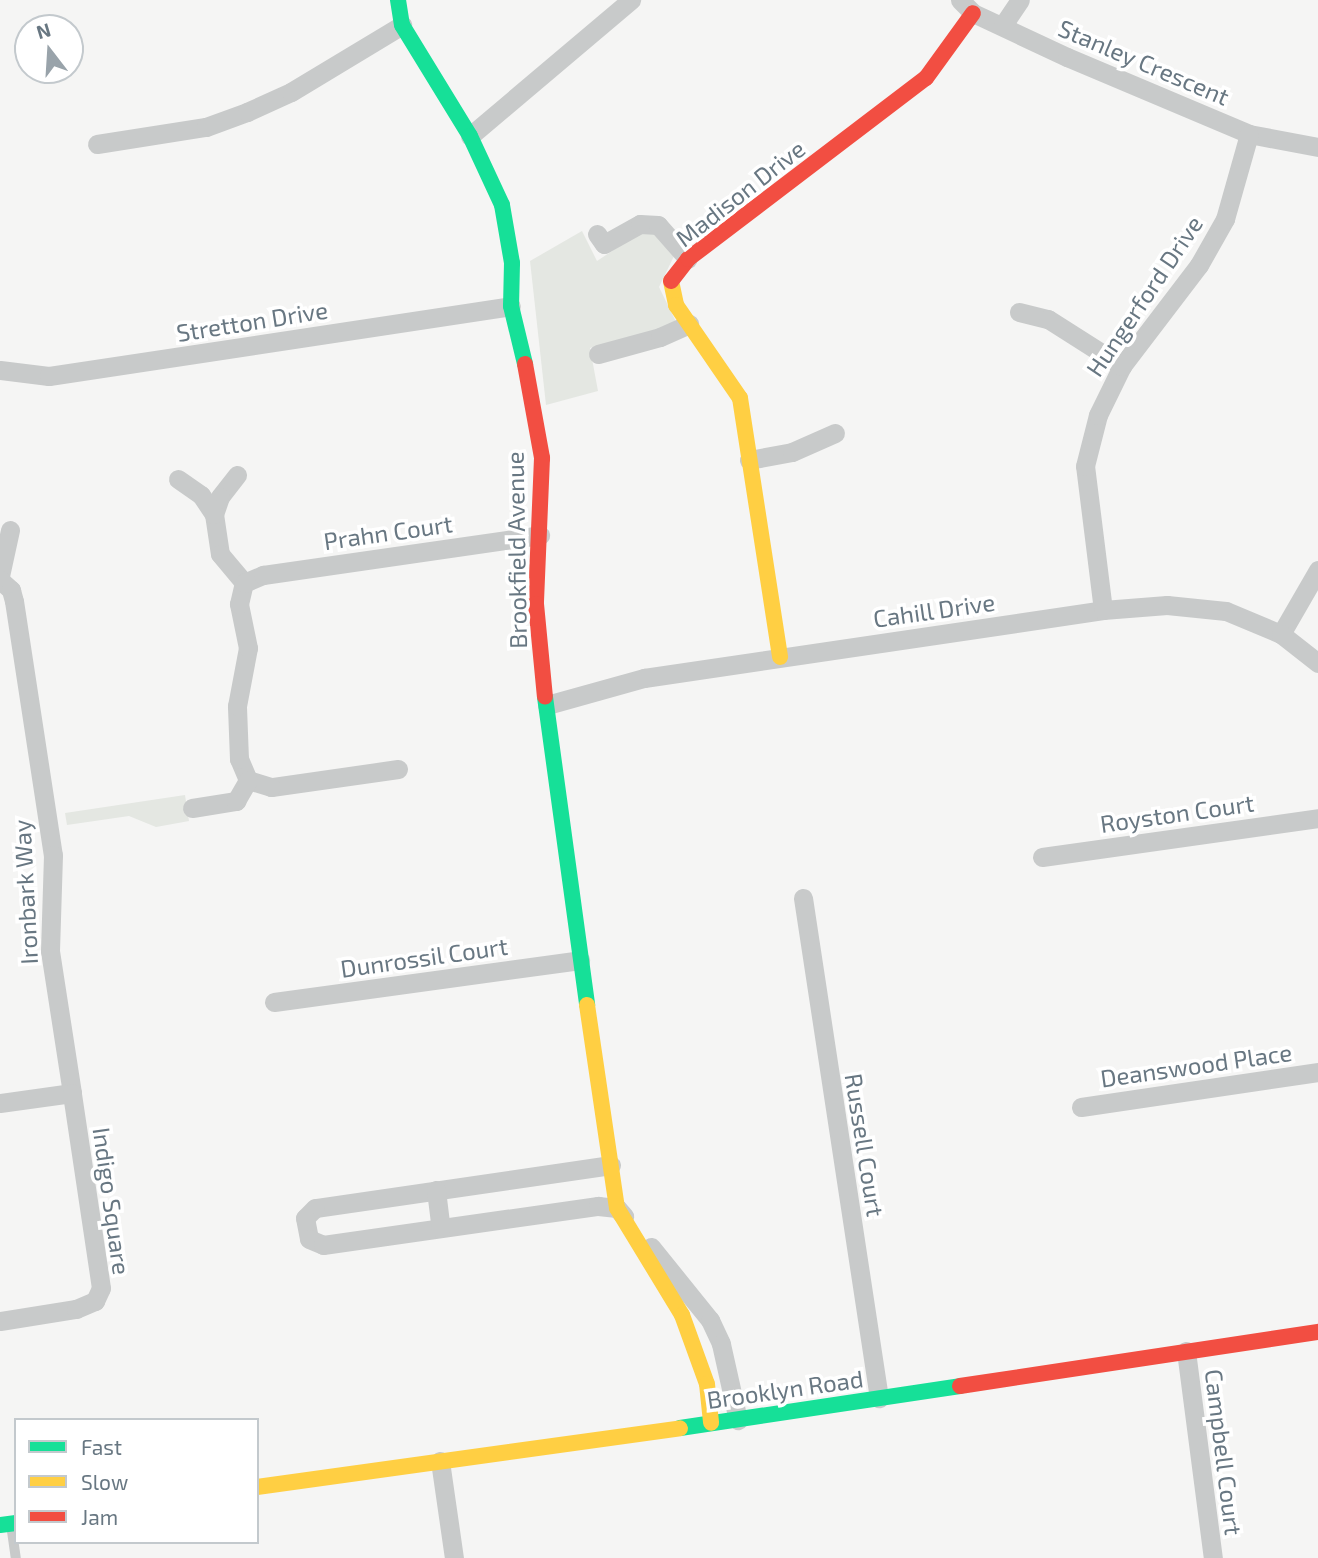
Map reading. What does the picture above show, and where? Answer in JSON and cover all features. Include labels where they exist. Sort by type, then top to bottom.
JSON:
[{"type":"street","name":"Brookfield Avenue","points":[[397,0],[402,25],[470,136],[502,205],[512,263],[511,306],[520,334],[542,458],[537,604],[550,749],[617,1208],[682,1315],[699,1354],[707,1384],[711,1423]]},
{"type":"street","points":[[470,136],[631,0]]},
{"type":"street","points":[[1003,25],[1020,0]]},
{"type":"street","name":"Stanley Crescent","points":[[967,6],[1067,58],[1249,134],[1318,147]]},
{"type":"street","name":"Madison Drive","points":[[780,657],[740,398],[676,305],[671,280],[688,259],[926,78],[967,6]]},
{"type":"street","points":[[97,144],[206,127],[247,113],[290,92],[402,25]]},
{"type":"street","name":"Hungerford Drive","points":[[1103,610],[1085,466],[1098,415],[1122,366],[1199,265],[1225,219],[1249,134]]},
{"type":"street","points":[[597,234],[604,244],[640,224],[658,225],[688,259]]},
{"type":"street","name":"Stretton Drive","points":[[0,370],[49,376],[511,306]]},
{"type":"street","points":[[1019,312],[1048,319],[1122,366]]},
{"type":"street","points":[[598,354],[660,337],[689,324]]},
{"type":"street","points":[[749,460],[792,452],[835,433]]},
{"type":"street","points":[[214,514],[220,497],[237,475]]},
{"type":"street","points":[[178,479],[201,495],[214,514],[220,554],[244,583],[239,604],[248,648],[237,706],[239,759],[248,780],[271,787],[398,769]]},
{"type":"street","name":"Ironbark Way","points":[[10,530],[0,578],[11,590],[14,601],[53,855],[50,950],[72,1093]]},
{"type":"street","name":"Prahn Court","points":[[244,583],[263,575],[540,535]]},
{"type":"street","points":[[1281,634],[1318,570]]},
{"type":"street","name":"Cahill Drive","points":[[547,705],[644,678],[1103,610],[1167,605],[1226,611],[1281,634],[1318,663]]},
{"type":"street","points":[[192,808],[236,801],[248,780]]},
{"type":"street","name":"Royston Court","points":[[1042,857],[1318,818]]},
{"type":"street","name":"Russell Court","points":[[803,898],[879,1398]]},
{"type":"street","name":"Dunrossil Court","points":[[274,1002],[580,960]]},
{"type":"street","name":"Deanswood Place","points":[[1081,1107],[1318,1072]]},
{"type":"street","points":[[0,1103],[72,1093]]},
{"type":"street","name":"Indigo Square","points":[[0,1321],[76,1310],[94,1301],[101,1288],[72,1093]]},
{"type":"street","points":[[611,1165],[315,1208],[305,1218],[309,1239],[323,1245],[592,1207],[617,1208],[696,1299],[710,1320],[721,1344],[738,1420]]},
{"type":"street","points":[[436,1190],[441,1228]]},
{"type":"street","name":"Brooklyn Road","points":[[259,1487],[738,1420],[1318,1332]]},
{"type":"street","points":[[699,1354],[721,1344]]},
{"type":"street","name":"Campbell Court","points":[[1186,1351],[1213,1558]]},
{"type":"street","points":[[440,1461],[454,1558]]},
{"type":"lane","points":[[9,1524],[16,1558]]},
{"type":"shaded area","points":[[650,226],[675,254],[659,287],[677,324],[590,348],[598,391],[546,405],[530,261],[582,231],[597,261]]},
{"type":"shaded area","points":[[185,795],[189,821],[156,827],[129,816],[67,825],[65,813]]},
{"type":"traffic: fast","points":[[398,0],[402,25],[470,136],[502,205],[512,263],[511,306],[525,364]]},
{"type":"traffic: fast","points":[[545,697],[587,1005]]},
{"type":"traffic: fast","points":[[680,1428],[960,1386]]},
{"type":"traffic: fast","points":[[0,1525],[14,1523]]},
{"type":"traffic: slow","points":[[671,281],[676,305],[740,398],[780,657]]},
{"type":"traffic: slow","points":[[587,1005],[617,1208],[682,1315],[707,1384],[711,1423]]},
{"type":"traffic: slow","points":[[259,1487],[680,1428]]},
{"type":"traffic: jam","points":[[671,281],[688,259],[926,78],[973,13]]},
{"type":"traffic: jam","points":[[525,364],[542,458],[536,604],[545,697]]},
{"type":"traffic: jam","points":[[960,1386],[1318,1332]]}]
